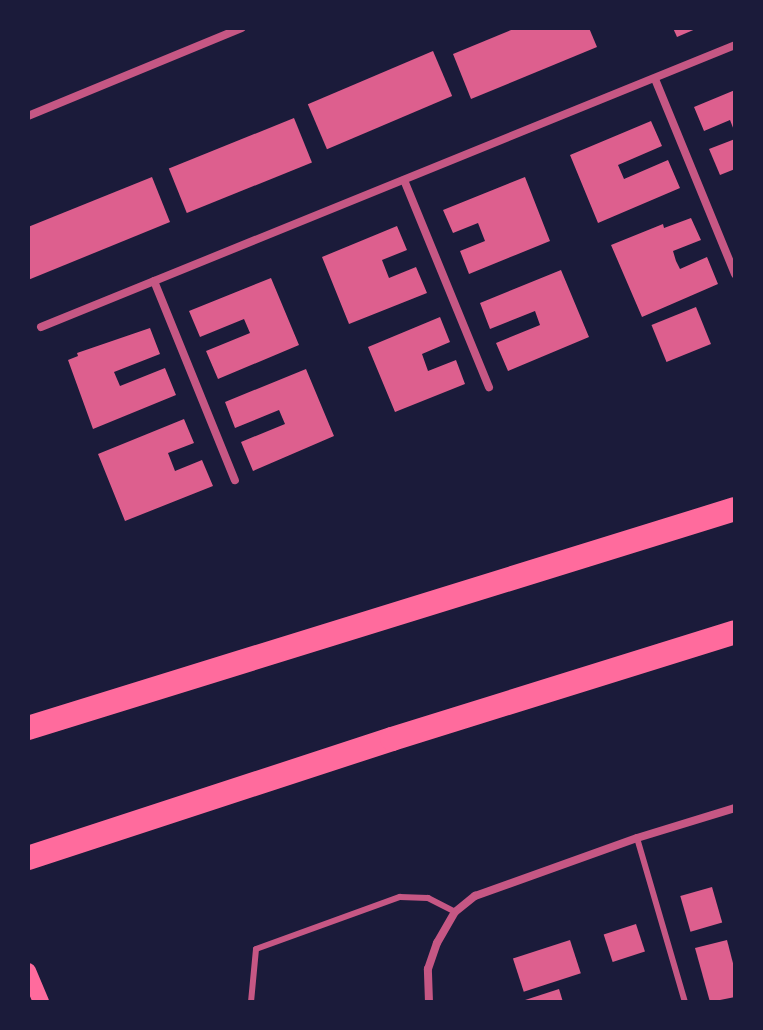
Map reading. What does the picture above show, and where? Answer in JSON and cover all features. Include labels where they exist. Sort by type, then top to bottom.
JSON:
[{"type":"highway","points":[[28,728],[735,509]]},
{"type":"highway","points":[[28,858],[378,743],[735,632]]},
{"type":"main road","points":[[28,971],[41,1002]]},
{"type":"street","points":[[28,116],[242,28]]},
{"type":"street","points":[[41,327],[735,45]]},
{"type":"street","points":[[655,79],[735,274]]},
{"type":"street","points":[[404,180],[489,387]]},
{"type":"street","points":[[154,281],[235,480]]},
{"type":"street","points":[[429,1002],[428,969],[437,943],[455,912],[475,896],[637,838],[735,808]]},
{"type":"lane","points":[[637,838],[685,1002]]},
{"type":"lane","points":[[251,1002],[256,949],[400,897],[428,898],[455,912]]},
{"type":"building","points":[[516,28],[589,28],[597,47],[471,99],[453,54]]},
{"type":"building","points":[[673,28],[698,28],[677,37]]},
{"type":"building","points":[[433,51],[452,96],[327,149],[308,104]]},
{"type":"building","points":[[735,90],[735,133],[730,120],[704,131],[694,107]]},
{"type":"building","points":[[294,118],[312,163],[187,213],[169,169]]},
{"type":"building","points":[[651,121],[662,146],[618,165],[624,179],[668,160],[680,188],[598,223],[570,155]]},
{"type":"building","points":[[735,139],[735,169],[720,175],[709,149]]},
{"type":"building","points":[[152,177],[170,222],[28,280],[28,227]]},
{"type":"building","points":[[525,177],[550,241],[469,274],[460,251],[485,241],[478,223],[453,233],[443,210]]},
{"type":"building","points":[[691,218],[701,240],[673,251],[676,261],[680,269],[707,257],[718,284],[642,317],[611,245],[663,224],[664,228]]},
{"type":"building","points":[[397,226],[407,250],[382,260],[389,278],[416,267],[427,293],[349,324],[322,257]]},
{"type":"building","points":[[561,270],[589,337],[508,371],[496,343],[540,325],[535,311],[490,329],[480,303]]},
{"type":"building","points":[[271,278],[299,345],[218,379],[206,351],[250,333],[244,319],[200,337],[189,311]]},
{"type":"building","points":[[696,307],[711,344],[666,362],[651,325]]},
{"type":"building","points":[[440,317],[450,342],[422,354],[428,371],[456,360],[465,384],[395,412],[368,347]]},
{"type":"building","points":[[150,328],[160,354],[114,372],[120,386],[165,368],[176,395],[93,429],[68,360],[78,356],[77,353]]},
{"type":"building","points":[[306,369],[334,436],[253,471],[241,442],[285,424],[279,410],[235,428],[225,402]]},
{"type":"building","points":[[184,419],[194,443],[168,453],[175,471],[202,460],[213,486],[125,521],[98,454]]},
{"type":"building","points":[[712,887],[722,923],[690,932],[680,896]]},
{"type":"building","points":[[636,924],[645,952],[613,962],[604,935]]},
{"type":"building","points":[[570,940],[581,973],[524,992],[513,959]]},
{"type":"building","points":[[727,940],[735,971],[735,997],[710,1002],[695,948]]},
{"type":"building","points":[[559,989],[563,1002],[522,1002],[522,1001]]}]
